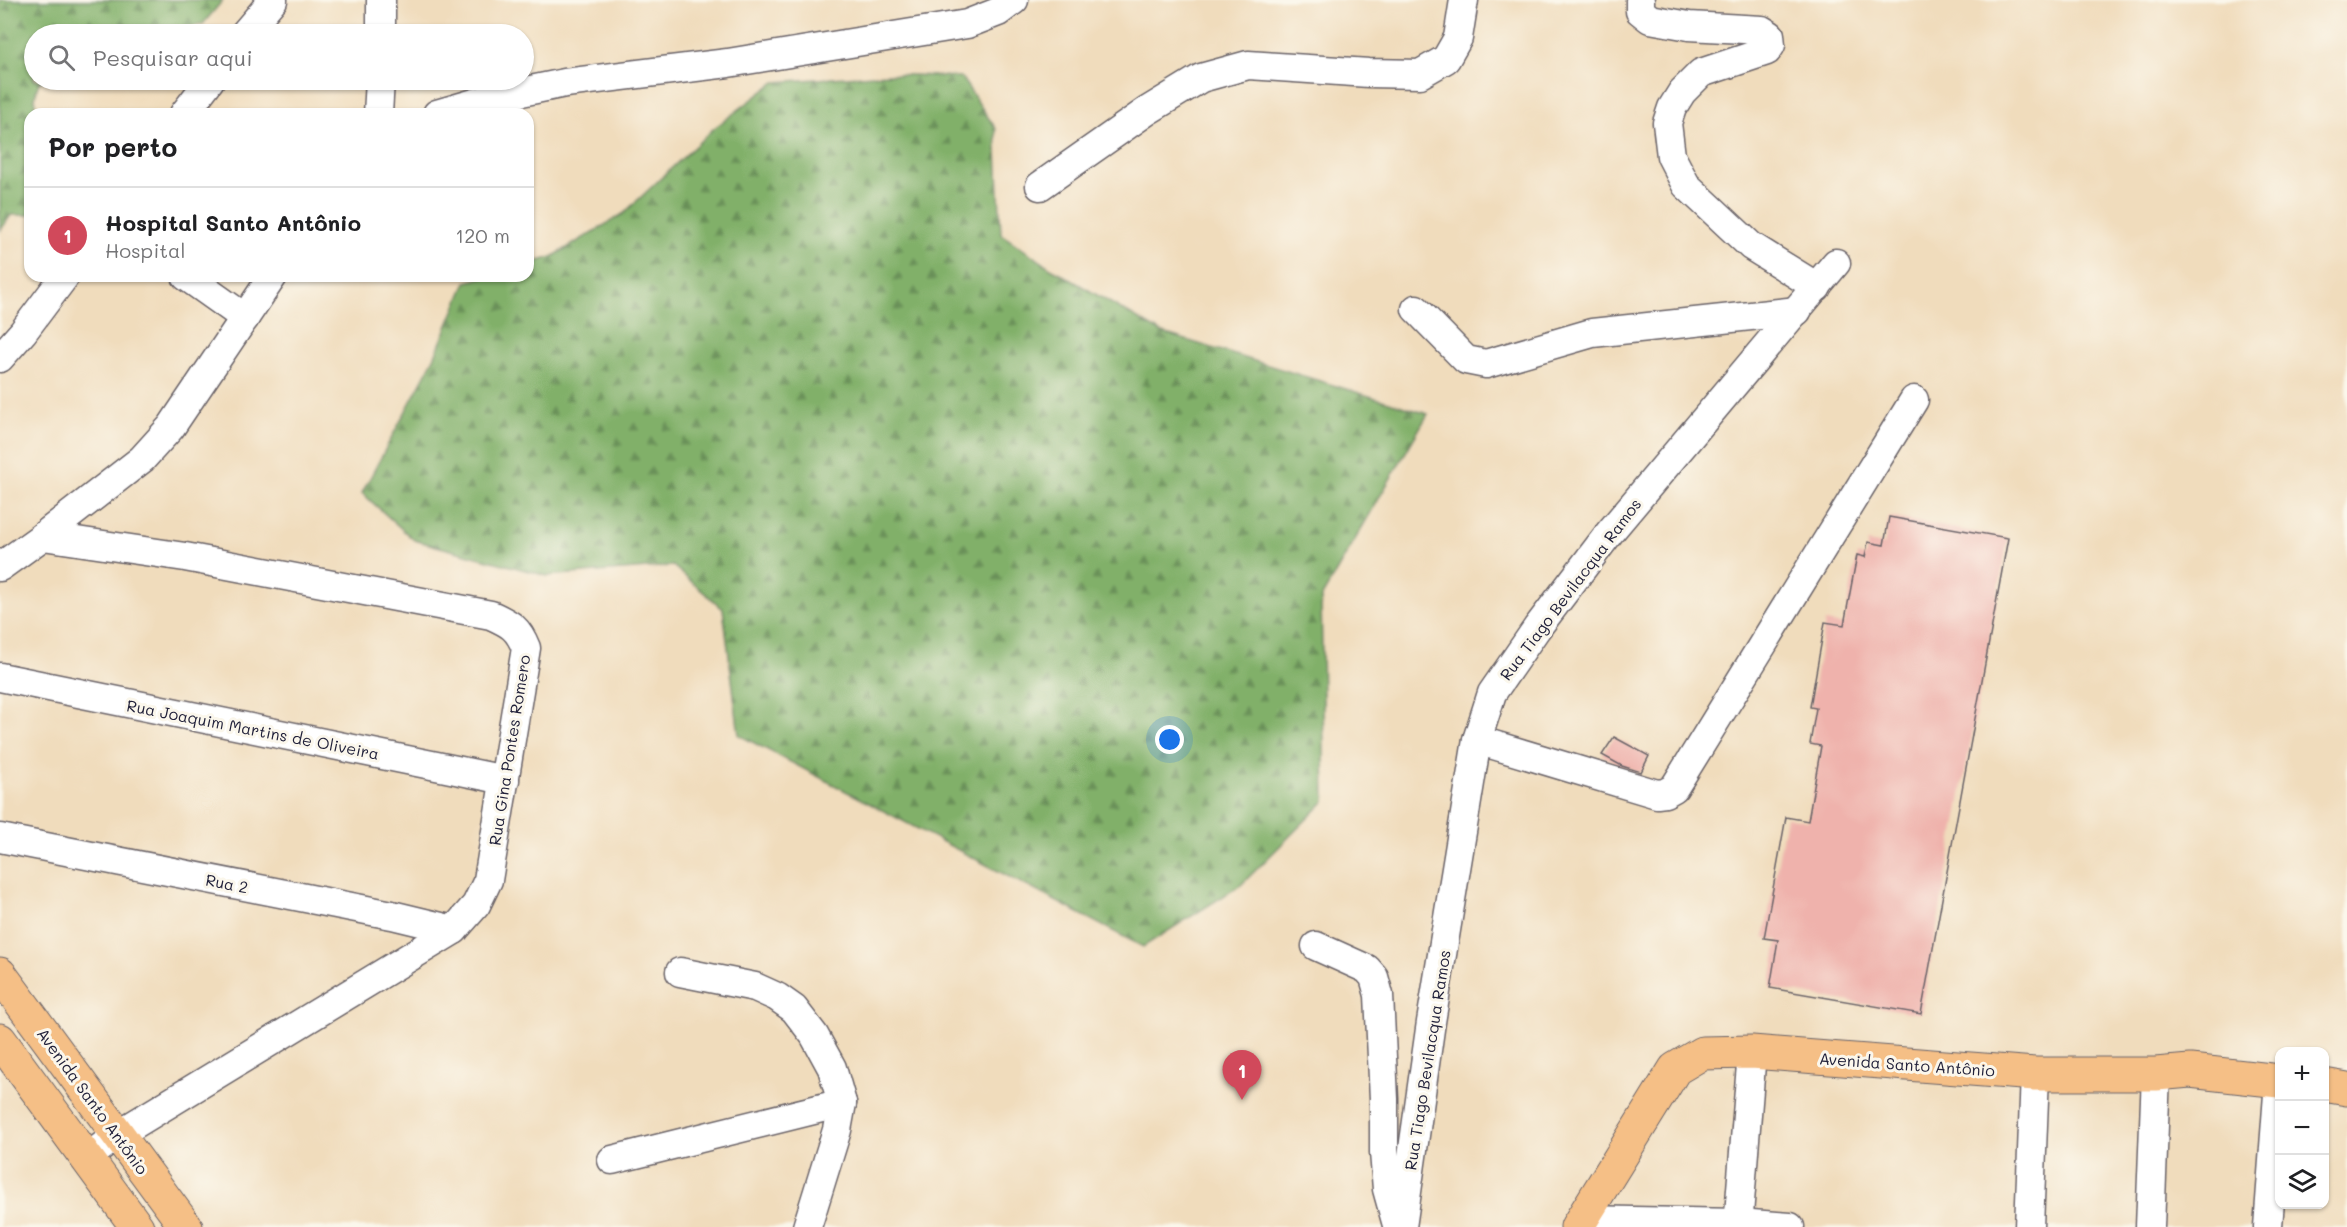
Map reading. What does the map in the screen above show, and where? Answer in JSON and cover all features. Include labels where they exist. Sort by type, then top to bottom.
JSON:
[{"type":"main road","name":"Avenida Santo Antônio","points":[[0,974],[186,1227]]},
{"type":"main road","points":[[0,1040],[138,1227]]},
{"type":"main road","name":"Avenida Santo Antônio","points":[[1587,1224],[1604,1185],[1675,1069],[1702,1053],[1752,1052],[2035,1074],[2156,1074],[2190,1071],[2275,1081]]},
{"type":"main road","points":[[2329,1083],[2347,1078]]},
{"type":"main road","points":[[2329,1085],[2347,1089]]},
{"type":"street","points":[[253,24],[273,0]]},
{"type":"street","points":[[381,0],[381,24]]},
{"type":"street","points":[[534,89],[566,83],[728,63],[967,24],[998,12],[1014,0]]},
{"type":"street","points":[[1040,186],[1147,111],[1201,78],[1248,64],[1369,73],[1420,74],[1446,59],[1458,38],[1464,0]]},
{"type":"street","points":[[1640,0],[1640,11],[1650,19],[1689,26],[1762,30],[1770,35],[1771,45],[1767,51],[1701,73],[1682,92],[1672,108],[1667,123],[1671,156],[1686,185],[1751,246],[1817,287]]},
{"type":"street","points":[[189,108],[202,90]]},
{"type":"street","points":[[378,108],[379,90]]},
{"type":"street","points":[[458,108],[531,90]]},
{"type":"street","name":"Rua Tiago Bevilacqua Ramos","points":[[1400,1227],[1477,740],[1492,693],[1537,628],[1610,532],[1836,263]]},
{"type":"street","points":[[0,358],[23,332],[60,282]]},
{"type":"street","points":[[194,282],[245,318]]},
{"type":"street","points":[[0,567],[43,536],[149,451],[171,428],[269,282]]},
{"type":"street","points":[[1416,309],[1466,360],[1486,364],[1592,333],[1797,311]]},
{"type":"street","points":[[1477,740],[1657,794],[1674,788],[1914,400]]},
{"type":"street","name":"Rua Gina Pontes Romero","points":[[43,536],[185,557],[491,615],[506,622],[519,632],[526,648],[488,880],[476,905],[454,930],[117,1135],[87,1158]]},
{"type":"street","name":"Rua Joaquim Martins de Oliveira","points":[[0,677],[505,780]]},
{"type":"street","name":"Rua 2","points":[[0,838],[392,915],[454,930]]},
{"type":"street","points":[[1316,946],[1367,969],[1374,977],[1379,995],[1387,1190],[1400,1227]]},
{"type":"street","points":[[680,972],[755,987],[777,997],[794,1009],[814,1035],[832,1068],[842,1102],[837,1131],[807,1227]]},
{"type":"street","points":[[1738,1225],[1752,1052]]},
{"type":"street","points":[[2029,1227],[2035,1074]]},
{"type":"street","points":[[2150,1227],[2156,1074]]},
{"type":"street","points":[[2268,1227],[2277,1101]]},
{"type":"street","points":[[612,1160],[842,1102]]},
{"type":"street","points":[[1587,1224],[1790,1227]]},
{"type":"green space","points":[[0,0],[223,0],[203,24],[24,24],[24,90],[37,90],[36,108],[24,108],[24,215],[11,215],[0,231]]},
{"type":"green space","points":[[888,74],[961,77],[996,129],[1001,234],[1051,268],[1160,332],[1428,414],[1321,598],[1325,801],[1241,885],[1143,947],[739,735],[723,609],[673,566],[547,576],[414,540],[362,493],[434,358],[466,282],[534,282],[534,262],[552,257],[623,214],[713,129],[775,82]]},
{"type":"building","points":[[1889,517],[2008,538],[1921,1014],[1770,988],[1778,940],[1764,938],[1786,817],[1808,821],[1821,746],[1810,744],[1816,708],[1810,707],[1825,622],[1844,625],[1857,555],[1865,557],[1868,542],[1884,545]]},
{"type":"building","points":[[1614,737],[1649,756],[1641,772],[1622,766],[1602,755]]},
{"type":"place","name":"Hospital Santo Antônio","points":[[1242,1100]]}]
